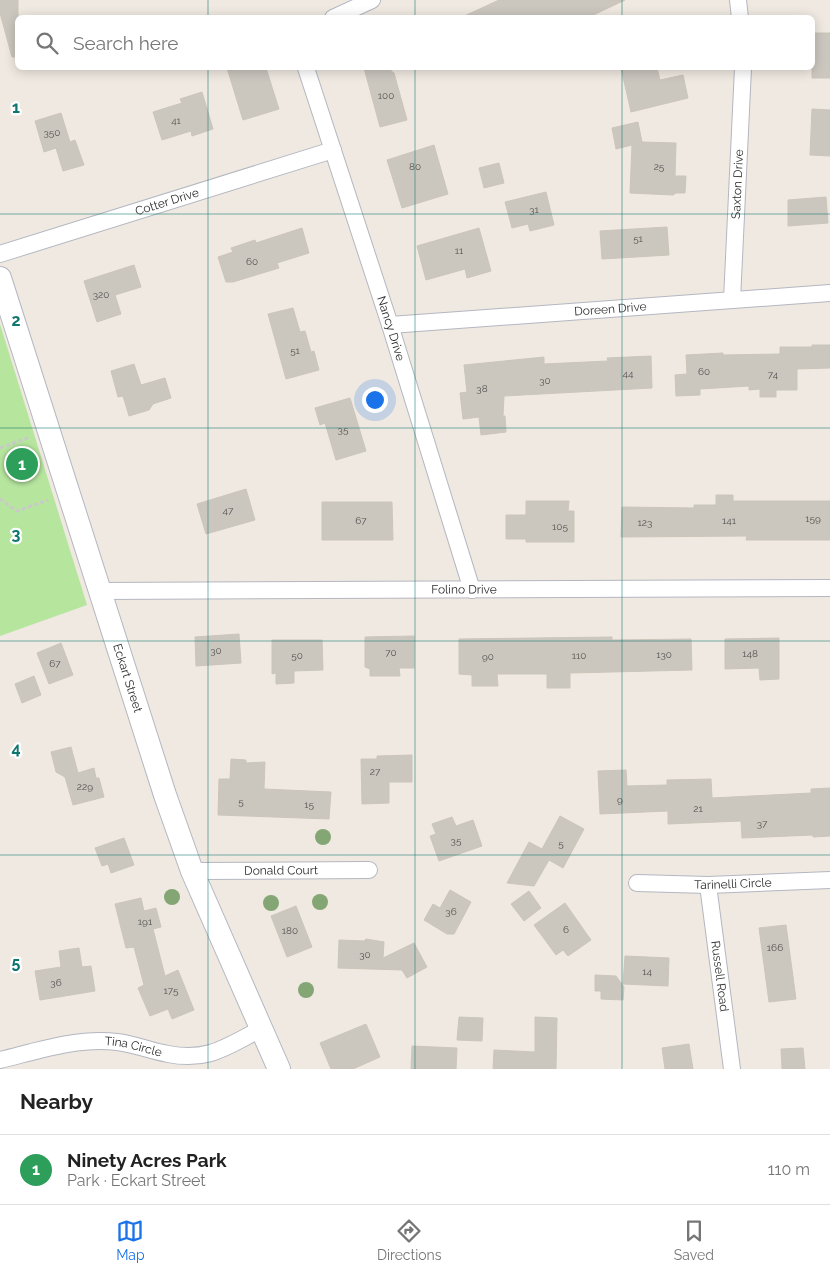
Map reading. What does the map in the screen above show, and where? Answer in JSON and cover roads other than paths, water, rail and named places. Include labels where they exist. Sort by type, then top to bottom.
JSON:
[{"type":"street","points":[[340,15],[372,0]]},
{"type":"street","points":[[738,0],[740,15]]},
{"type":"street","name":"Nancy Drive","points":[[307,70],[390,325],[472,590]]},
{"type":"street","name":"Saxton Drive","points":[[732,300],[742,70]]},
{"type":"street","name":"Cotter Drive","points":[[0,254],[333,150]]},
{"type":"street","name":"Eckart Street","points":[[0,278],[165,795],[192,871],[279,1069]]},
{"type":"street","name":"Doreen Drive","points":[[390,325],[830,293]]},
{"type":"street","name":"Folino Drive","points":[[98,590],[830,588]]},
{"type":"street","name":"Donald Court","points":[[192,871],[369,870]]},
{"type":"street","name":"Tarinelli Circle","points":[[637,883],[708,885],[830,880]]},
{"type":"street","name":"Russell Road","points":[[708,885],[732,1069]]},
{"type":"street","name":"Tina Circle","points":[[0,1060],[69,1044],[108,1042],[187,1057],[202,1056],[216,1052],[261,1029]]},
{"type":"place","name":"Ninety Acres Park","points":[[22,464]]}]
